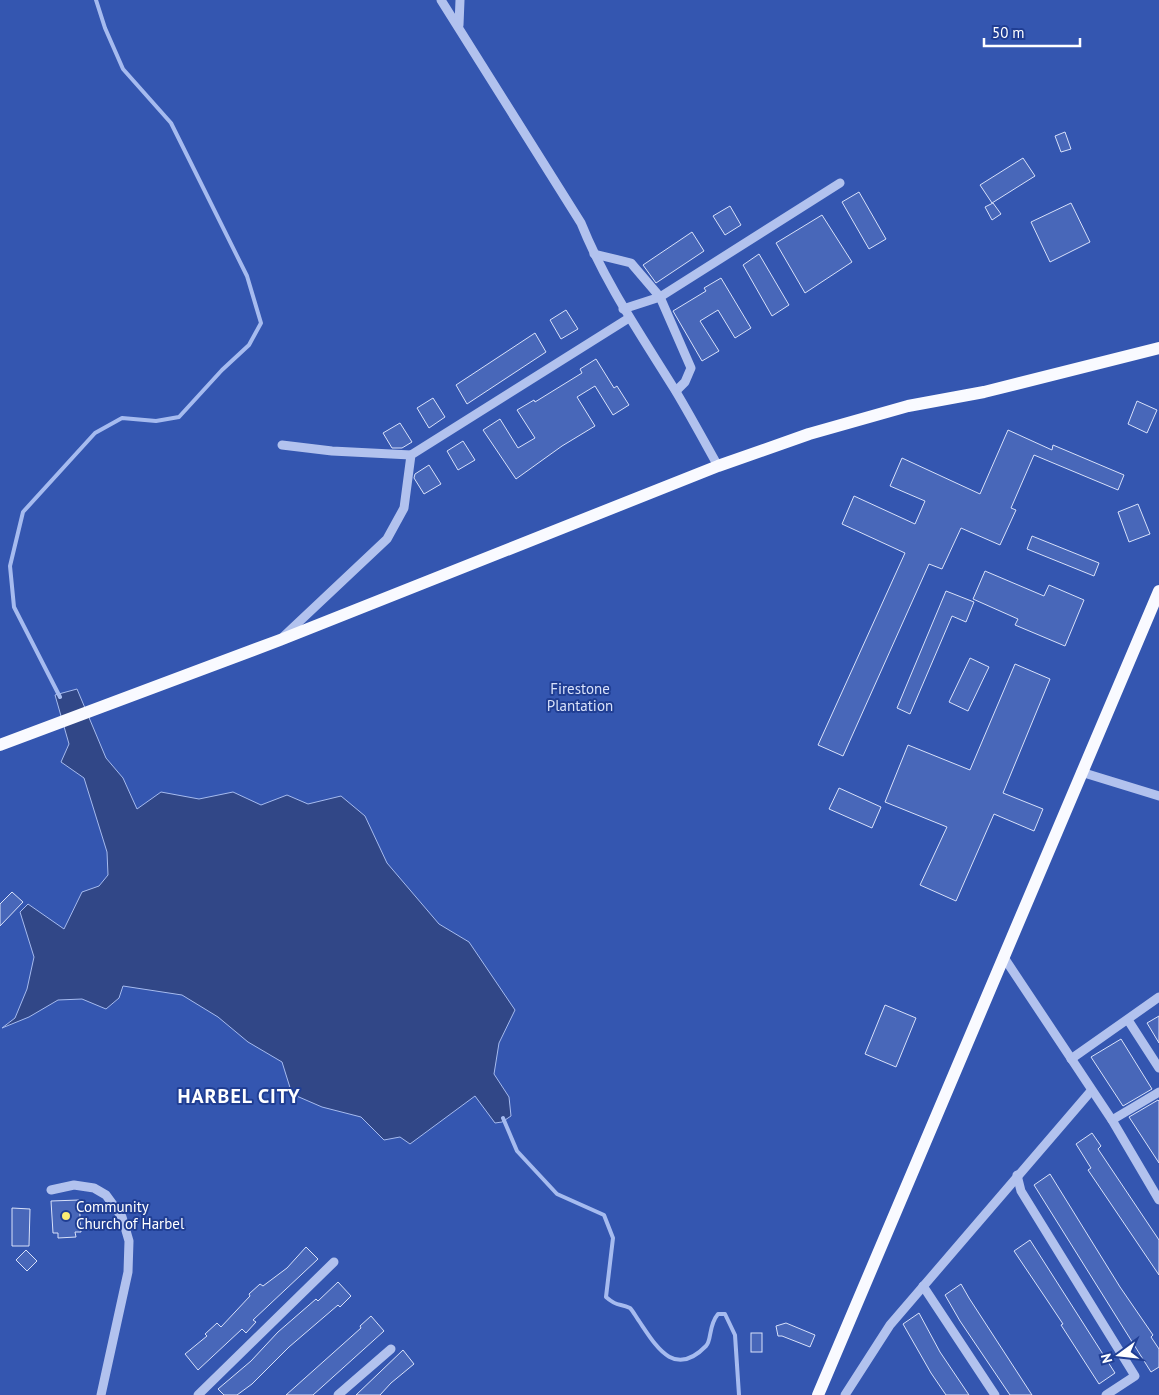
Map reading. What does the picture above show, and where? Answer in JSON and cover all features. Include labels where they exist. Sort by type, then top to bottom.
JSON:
[{"type":"main road","points":[[0,745],[280,640],[718,466],[808,434],[908,406],[984,392],[1159,348]]},
{"type":"main road","points":[[818,1395],[1159,591]]},
{"type":"street","points":[[441,0],[459,25],[581,223],[594,254],[628,318],[676,391],[718,466]]},
{"type":"street","points":[[459,25],[460,0]]},
{"type":"street","points":[[623,309],[660,297],[840,183]]},
{"type":"street","points":[[594,254],[631,263],[660,297],[691,368],[685,382],[676,391]]},
{"type":"street","points":[[282,445],[332,451],[411,455],[628,318]]},
{"type":"street","points":[[280,640],[387,538],[404,508],[411,455]]},
{"type":"street","points":[[1081,772],[1159,796]]},
{"type":"street","points":[[1003,956],[1156,1188],[1159,1200]]},
{"type":"street","points":[[1071,1058],[1159,998]]},
{"type":"street","points":[[1128,1020],[1159,1068]]},
{"type":"street","points":[[845,1395],[890,1326],[1017,1175],[1091,1091]]},
{"type":"street","points":[[1112,1120],[1159,1092]]},
{"type":"street","points":[[1017,1175],[1021,1191],[1135,1376],[1106,1395]]},
{"type":"street","points":[[51,1190],[74,1185],[94,1188],[106,1196],[122,1216],[129,1240],[128,1272],[101,1395]]},
{"type":"street","points":[[198,1395],[334,1262]]},
{"type":"street","points":[[923,1286],[995,1395]]},
{"type":"street","points":[[338,1395],[391,1349]]},
{"type":"green space","name":"Firestone Plantation","points":[[0,0],[1159,0],[1159,1395],[0,1395]]},
{"type":"shaded area","points":[[77,689],[106,758],[123,778],[137,809],[161,792],[199,799],[233,792],[261,805],[287,795],[308,804],[341,796],[365,816],[387,863],[439,924],[469,942],[515,1010],[499,1043],[494,1074],[509,1097],[511,1116],[502,1122],[495,1123],[475,1096],[410,1144],[400,1137],[384,1140],[361,1117],[322,1107],[292,1094],[282,1062],[248,1042],[218,1017],[182,995],[123,986],[119,998],[106,1009],[82,999],[58,1000],[29,1017],[2,1028],[15,1018],[27,989],[34,957],[20,912],[28,904],[64,929],[82,892],[99,886],[108,875],[107,852],[84,778],[61,762],[69,744],[55,695]]},
{"type":"building","points":[[1065,132],[1071,149],[1061,152],[1055,136]]},
{"type":"building","points":[[1023,158],[1035,176],[992,203],[980,185]]},
{"type":"building","points":[[859,192],[886,239],[869,249],[842,202]]},
{"type":"building","points":[[993,203],[1001,214],[992,220],[985,207]]},
{"type":"building","points":[[1071,203],[1090,242],[1050,262],[1031,222]]},
{"type":"building","points":[[730,206],[741,225],[725,235],[713,216]]},
{"type":"building","points":[[822,215],[852,262],[805,293],[776,243]]},
{"type":"building","points":[[692,232],[704,251],[656,283],[643,265]]},
{"type":"building","points":[[759,254],[789,305],[772,316],[743,265]]},
{"type":"building","points":[[721,278],[751,328],[735,338],[718,310],[700,321],[719,351],[702,361],[673,311],[706,291],[704,288]]},
{"type":"building","points":[[566,310],[578,329],[561,339],[550,320]]},
{"type":"building","points":[[535,333],[546,352],[467,404],[456,385]]},
{"type":"building","points":[[596,359],[614,388],[617,386],[629,405],[613,415],[595,386],[577,397],[595,426],[562,446],[516,479],[483,430],[500,419],[518,448],[535,438],[517,410],[534,400],[535,402],[582,373],[580,369]]},
{"type":"building","points":[[433,398],[445,417],[429,428],[417,408]]},
{"type":"building","points":[[1137,401],[1157,410],[1147,433],[1128,424]]},
{"type":"building","points":[[400,423],[412,442],[402,448],[392,448],[383,433]]},
{"type":"building","points":[[1008,430],[1052,450],[1053,445],[1124,475],[1118,490],[1034,455],[1011,508],[1016,510],[1000,545],[961,528],[942,569],[929,564],[843,756],[818,745],[905,553],[842,524],[854,496],[915,524],[925,501],[890,486],[902,458],[980,494]]},
{"type":"building","points":[[463,441],[475,460],[458,470],[447,451]]},
{"type":"building","points":[[429,465],[441,484],[424,494],[414,478],[415,474]]},
{"type":"building","points":[[1138,504],[1150,534],[1129,542],[1118,512]]},
{"type":"building","points":[[1032,536],[1099,563],[1094,576],[1027,549]]},
{"type":"building","points":[[985,571],[1044,596],[1049,585],[1084,600],[1065,646],[1015,625],[1018,619],[973,599]]},
{"type":"building","points":[[946,591],[974,602],[966,622],[952,616],[910,714],[897,708]]},
{"type":"building","points":[[970,658],[989,667],[968,711],[949,702]]},
{"type":"building","points":[[1015,664],[1050,679],[1003,793],[1043,809],[1034,831],[994,814],[956,901],[920,885],[947,827],[885,802],[908,745],[970,770]]},
{"type":"building","points":[[839,788],[881,807],[872,828],[829,809]]},
{"type":"building","points":[[12,892],[23,902],[0,926],[0,904]]},
{"type":"building","points":[[885,1005],[916,1018],[896,1067],[865,1054]]},
{"type":"building","points":[[1159,1016],[1159,1043],[1147,1023]]},
{"type":"building","points":[[1121,1039],[1152,1089],[1123,1106],[1091,1057]]},
{"type":"building","points":[[1159,1101],[1159,1163],[1129,1117]]},
{"type":"building","points":[[1092,1133],[1101,1146],[1098,1149],[1159,1240],[1159,1275],[1088,1170],[1091,1168],[1076,1144]]},
{"type":"building","points":[[1050,1174],[1120,1287],[1153,1335],[1151,1337],[1159,1349],[1159,1367],[1151,1372],[1034,1185]]},
{"type":"building","name":"Community Church of Harbel","points":[[79,1200],[81,1232],[75,1232],[76,1237],[58,1238],[58,1233],[53,1233],[51,1201]]},
{"type":"building","points":[[12,1208],[30,1209],[29,1246],[12,1246]]},
{"type":"building","points":[[1030,1240],[1115,1373],[1099,1384],[1061,1325],[1063,1324],[1014,1251]]},
{"type":"building","points":[[306,1247],[318,1259],[253,1320],[256,1322],[246,1333],[242,1329],[198,1370],[185,1354],[207,1336],[205,1334],[217,1323],[221,1327],[250,1296],[249,1294],[260,1284],[263,1286],[287,1268]]},
{"type":"building","points":[[26,1250],[37,1261],[27,1271],[16,1260]]},
{"type":"building","points":[[338,1282],[351,1296],[340,1307],[338,1305],[289,1347],[252,1384],[237,1395],[224,1395],[218,1389],[251,1361],[278,1332],[316,1299],[318,1301]]},
{"type":"building","points":[[961,1284],[1032,1395],[1010,1395],[960,1321],[945,1295]]},
{"type":"building","points":[[919,1313],[940,1352],[969,1395],[946,1395],[931,1373],[903,1324]]},
{"type":"building","points":[[371,1316],[384,1331],[313,1395],[286,1395],[361,1328],[360,1326]]},
{"type":"building","points":[[786,1323],[815,1335],[810,1347],[778,1336],[776,1326]]},
{"type":"building","points":[[751,1333],[762,1333],[762,1352],[751,1352]]},
{"type":"building","points":[[403,1350],[414,1364],[380,1395],[356,1395]]},
{"type":"waterway","points":[[60,697],[14,607],[10,566],[23,512],[95,433],[122,418],[156,421],[179,417],[222,370],[249,345],[261,323],[247,276],[171,123],[123,69],[105,28],[96,0]]},
{"type":"waterway","points":[[503,1118],[517,1151],[557,1194],[604,1215],[613,1238],[606,1297],[616,1304],[630,1308],[659,1349],[675,1359],[684,1360],[695,1355],[708,1343],[713,1323],[718,1314],[725,1314],[735,1335],[739,1395]]},
{"type":"place","name":"Community Church of Harbel","points":[[66,1216]]},
{"type":"district","name":"HARBEL CITY","points":[[239,1096]]}]
